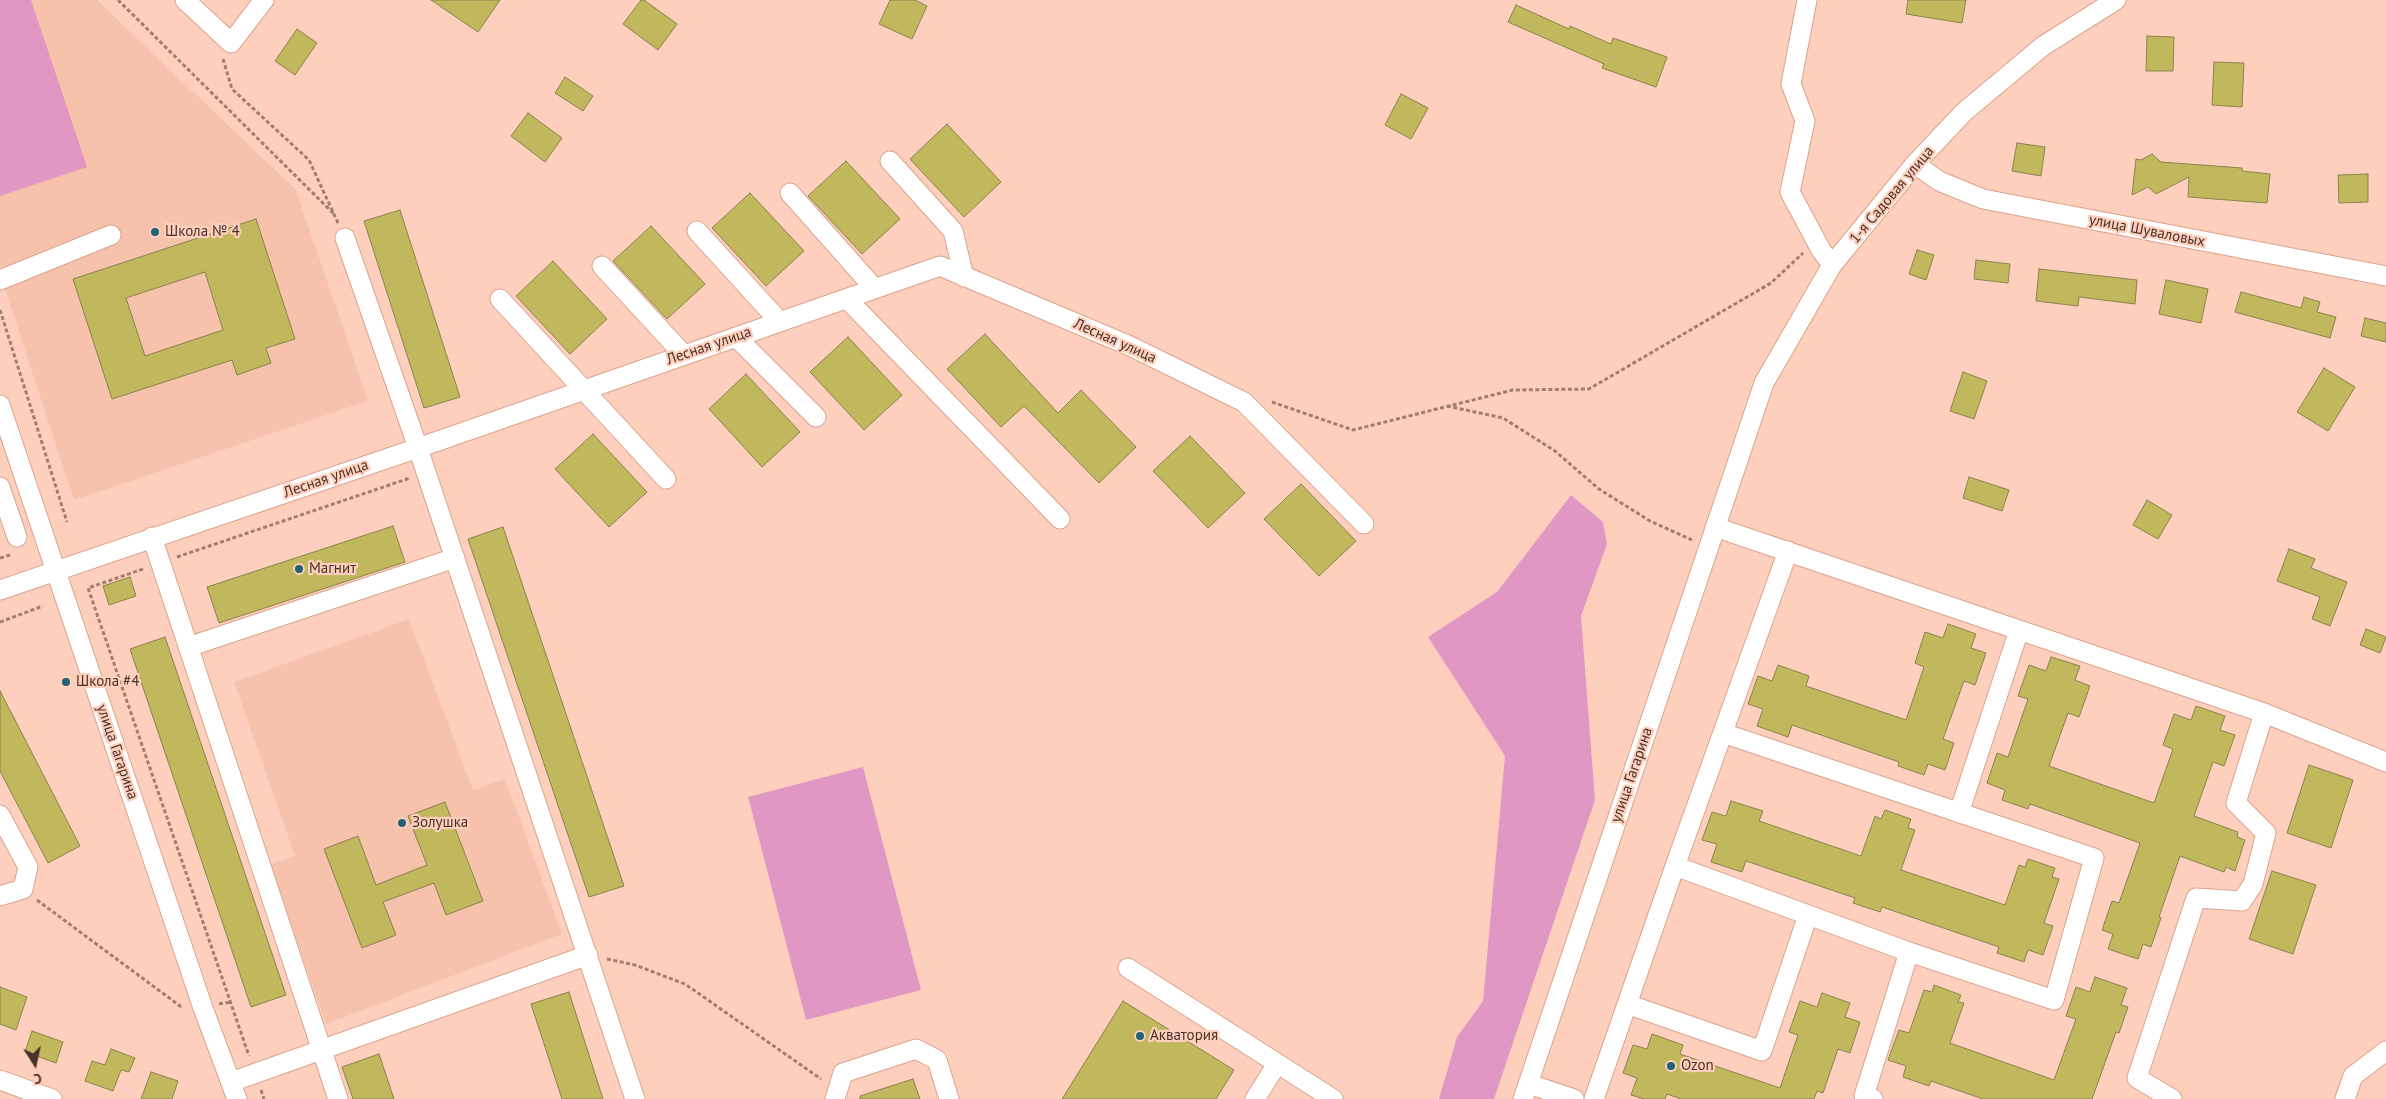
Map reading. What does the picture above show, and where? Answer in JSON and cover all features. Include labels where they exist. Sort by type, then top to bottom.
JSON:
[{"type":"street","points":[[185,0],[231,43],[264,0]]},
{"type":"street","points":[[1807,0],[1791,84],[1805,121],[1790,192],[1821,250],[1832,265]]},
{"type":"street","name":"1-я Садовая улица","points":[[1742,450],[1764,383],[1832,265],[1915,164],[1964,112],[2036,52],[2116,0]]},
{"type":"street","points":[[890,161],[953,231],[964,277]]},
{"type":"street","name":"улица Шуваловых","points":[[1915,164],[1938,181],[1983,200],[2386,276]]},
{"type":"street","points":[[790,193],[875,289]]},
{"type":"street","points":[[697,231],[780,322]]},
{"type":"street","points":[[0,280],[111,235]]},
{"type":"street","points":[[345,238],[427,472],[636,1099]]},
{"type":"street","points":[[602,266],[684,355]]},
{"type":"street","name":"Лесная улица","points":[[0,590],[418,448],[940,266],[1130,346],[1244,402],[1364,524]]},
{"type":"street","points":[[847,298],[1060,519]]},
{"type":"street","points":[[500,299],[666,480]]},
{"type":"street","points":[[736,337],[816,417]]},
{"type":"street","name":"улица Гагарина","points":[[0,404],[203,1008],[234,1090]]},
{"type":"street","name":"улица Гагарина","points":[[1526,1091],[1742,450]]},
{"type":"street","points":[[0,487],[17,537]]},
{"type":"street","points":[[1715,527],[2264,712],[2386,762]]},
{"type":"street","points":[[152,538],[338,1099]]},
{"type":"street","points":[[1594,1099],[1788,551]]},
{"type":"street","points":[[188,647],[455,558]]},
{"type":"street","points":[[1959,813],[2019,630]]},
{"type":"street","points":[[2172,1099],[2137,1078],[2196,898],[2242,902],[2253,884],[2266,833],[2236,804],[2264,712]]},
{"type":"street","points":[[1675,866],[1909,952],[2054,1000],[2094,858],[1722,733]]},
{"type":"street","points":[[0,815],[28,868],[23,889],[0,896]]},
{"type":"street","points":[[1627,1004],[1762,1051],[1808,915]]},
{"type":"street","points":[[1866,1098],[1909,952]]},
{"type":"street","points":[[234,1090],[255,1074],[588,955]]},
{"type":"street","points":[[1128,968],[1333,1099]]},
{"type":"street","points":[[835,1099],[844,1073],[916,1049],[937,1060],[950,1099]]},
{"type":"street","points":[[2345,1099],[2353,1076],[2386,1051]]},
{"type":"street","points":[[1255,1099],[1277,1064]]},
{"type":"street","points":[[0,1080],[52,1099]]},
{"type":"street","points":[[1526,1091],[1574,1099]]},
{"type":"path","points":[[118,0],[334,214]]},
{"type":"path","points":[[231,43],[222,60],[232,89],[309,160],[345,238]]},
{"type":"path","points":[[1262,399],[1353,430],[1513,390],[1589,389],[1771,283],[1802,254],[1821,250]]},
{"type":"path","points":[[0,310],[67,522]]},
{"type":"path","points":[[1444,406],[1503,418],[1555,451],[1599,489],[1635,512],[1708,548]]},
{"type":"path","points":[[264,1099],[88,588],[427,472]]},
{"type":"path","points":[[0,622],[43,606]]},
{"type":"path","points":[[23,889],[180,1006],[203,1008],[231,1002]]},
{"type":"path","points":[[588,955],[635,965],[685,984],[820,1079],[844,1073]]},
{"type":"shaded area","name":"Школа № 4","points":[[0,0],[97,0],[296,190],[368,401],[74,500],[0,274]]},
{"type":"shaded area","points":[[0,0],[31,0],[87,167],[0,196]]},
{"type":"shaded area","points":[[1571,495],[1603,522],[1607,544],[1581,616],[1595,800],[1494,1099],[1439,1099],[1457,1037],[1483,1001],[1505,756],[1428,637],[1497,592]]},
{"type":"shaded area","name":"Золушка","points":[[409,619],[473,790],[505,779],[562,934],[326,1024],[270,864],[295,856],[234,682]]},
{"type":"shaded area","points":[[863,767],[921,990],[806,1020],[748,797]]},
{"type":"building","points":[[431,0],[500,0],[478,32]]},
{"type":"building","points":[[641,0],[644,0],[677,24],[658,50],[623,24]]},
{"type":"building","points":[[890,0],[915,0],[927,6],[912,39],[879,24]]},
{"type":"building","points":[[1908,0],[1966,0],[1962,23],[1906,14]]},
{"type":"building","points":[[1516,5],[1569,29],[1570,26],[1611,44],[1613,38],[1667,57],[1656,87],[1602,68],[1604,64],[1508,22]]},
{"type":"building","points":[[297,29],[317,43],[295,75],[275,61]]},
{"type":"building","points":[[2147,36],[2174,37],[2173,71],[2146,71]]},
{"type":"building","points":[[2214,62],[2244,63],[2242,107],[2212,105]]},
{"type":"building","points":[[565,77],[593,96],[583,111],[555,93]]},
{"type":"building","points":[[1401,94],[1428,108],[1411,139],[1385,125]]},
{"type":"building","points":[[528,113],[562,138],[545,162],[511,136]]},
{"type":"building","points":[[947,124],[1001,182],[964,217],[910,159]]},
{"type":"building","points":[[2017,143],[2045,147],[2041,176],[2012,171]]},
{"type":"building","points":[[2152,154],[2161,162],[2242,168],[2242,171],[2270,174],[2267,203],[2188,197],[2189,177],[2156,194],[2148,187],[2132,195],[2136,159],[2141,160]]},
{"type":"building","points":[[846,161],[900,219],[862,254],[808,196]]},
{"type":"building","points":[[2368,174],[2368,202],[2339,203],[2338,175]]},
{"type":"building","points":[[750,193],[804,251],[766,286],[712,228]]},
{"type":"building","points":[[400,210],[460,397],[424,408],[364,221]]},
{"type":"building","points":[[256,219],[295,339],[266,348],[271,363],[237,375],[232,360],[112,399],[73,279]],"holes":[[[205,272],[223,330],[145,356],[126,298]]]},
{"type":"building","points":[[651,226],[705,284],[667,319],[613,261]]},
{"type":"building","points":[[1917,250],[1934,255],[1926,280],[1909,274]]},
{"type":"building","points":[[1976,260],[2010,264],[2008,283],[1974,279]]},
{"type":"building","points":[[553,261],[607,319],[570,354],[516,296]]},
{"type":"building","points":[[2039,269],[2137,280],[2135,304],[2079,297],[2078,306],[2036,301]]},
{"type":"building","points":[[2166,280],[2208,289],[2201,323],[2159,314]]},
{"type":"building","points":[[2241,292],[2301,308],[2304,297],[2320,302],[2317,312],[2336,317],[2330,338],[2235,312]]},
{"type":"building","points":[[2365,318],[2386,323],[2386,342],[2361,336]]},
{"type":"building","points":[[985,334],[1058,413],[1081,390],[1136,447],[1099,483],[1024,406],[1001,427],[947,369]]},
{"type":"building","points":[[848,337],[902,395],[864,430],[810,372]]},
{"type":"building","points":[[2324,368],[2355,387],[2328,431],[2297,412]]},
{"type":"building","points":[[1963,372],[1987,381],[1974,419],[1950,411]]},
{"type":"building","points":[[746,374],[800,432],[762,467],[709,409]]},
{"type":"building","points":[[593,434],[647,492],[609,527],[555,469]]},
{"type":"building","points":[[1190,436],[1245,493],[1208,528],[1153,471]]},
{"type":"building","points":[[1969,477],[2009,490],[2002,511],[1963,498]]},
{"type":"building","points":[[1301,484],[1356,541],[1319,576],[1264,519]]},
{"type":"building","points":[[2147,500],[2172,515],[2158,539],[2133,525]]},
{"type":"building","points":[[393,526],[405,562],[219,623],[207,587]]},
{"type":"building","points":[[503,527],[624,886],[589,897],[468,539]]},
{"type":"building","points":[[2289,549],[2315,559],[2311,568],[2347,582],[2330,626],[2312,619],[2320,597],[2277,581]]},
{"type":"building","points":[[130,577],[136,596],[109,605],[103,586]]},
{"type":"building","points":[[1948,624],[1976,634],[1971,648],[1986,653],[1975,685],[1964,681],[1943,739],[1954,743],[1945,770],[1928,764],[1924,775],[1898,766],[1899,762],[1792,725],[1788,737],[1757,726],[1763,709],[1748,704],[1758,676],[1772,681],[1778,665],[1809,676],[1806,686],[1906,720],[1924,667],[1915,663],[1925,632],[1943,638]]},
{"type":"building","points":[[2366,629],[2386,637],[2380,653],[2360,645]]},
{"type":"building","points":[[165,637],[286,995],[251,1007],[130,649]]},
{"type":"building","points":[[2051,657],[2080,666],[2075,680],[2090,686],[2079,717],[2068,713],[2049,766],[2154,803],[2173,749],[2163,745],[2174,714],[2191,720],[2196,706],[2225,716],[2220,730],[2235,735],[2224,766],[2213,762],[2194,816],[2238,832],[2237,837],[2245,840],[2235,871],[2226,867],[2224,872],[2180,856],[2151,947],[2143,944],[2138,959],[2108,949],[2113,934],[2102,930],[2112,901],[2119,903],[2140,843],[2030,804],[2028,809],[2002,800],[2005,790],[1987,783],[1997,753],[2008,757],[2028,699],[2018,696],[2029,665],[2046,671]]},
{"type":"building","points":[[0,691],[80,846],[48,863],[0,771]]},
{"type":"building","points":[[2309,765],[2353,780],[2331,848],[2287,833]]},
{"type":"building","points":[[1731,801],[1763,811],[1759,821],[1861,856],[1875,816],[1881,819],[1885,810],[1911,819],[1908,828],[1915,830],[1901,870],[2005,905],[2019,865],[2025,867],[2028,859],[2055,868],[2052,877],[2059,879],[2044,923],[2053,926],[2043,955],[2028,950],[2024,962],[1997,953],[1999,947],[1882,907],[1880,912],[1853,903],[1855,898],[1746,861],[1742,872],[1711,862],[1717,844],[1702,840],[1712,812],[1726,816]]},
{"type":"building","points":[[445,802],[483,901],[446,915],[434,883],[383,902],[396,935],[362,948],[324,849],[358,836],[376,885],[427,865],[408,816]]},
{"type":"building","points":[[2272,871],[2316,885],[2293,954],[2249,939]]},
{"type":"building","points":[[2095,977],[2127,988],[2121,1005],[2128,1007],[2119,1033],[2116,1032],[2092,1099],[1983,1099],[1931,1081],[1929,1086],[1903,1077],[1906,1066],[1888,1060],[1899,1030],[1909,1033],[1924,990],[1932,992],[1934,985],[1961,995],[1958,1002],[1964,1003],[1950,1043],[2054,1080],[2076,1019],[2066,1016],[2076,987],[2090,992]]},
{"type":"building","points":[[0,987],[27,997],[16,1030],[0,1024]]},
{"type":"building","points":[[569,992],[603,1099],[562,1099],[531,1004]]},
{"type":"building","points":[[1822,993],[1850,1003],[1845,1017],[1860,1022],[1850,1053],[1838,1049],[1823,1093],[1817,1091],[1814,1099],[1681,1099],[1667,1094],[1665,1099],[1644,1099],[1631,1095],[1637,1078],[1623,1073],[1633,1045],[1647,1049],[1652,1034],[1683,1045],[1680,1054],[1780,1088],[1798,1035],[1789,1032],[1800,1001],[1817,1007]]},
{"type":"building","name":"Акватория","points":[[1123,1001],[1234,1070],[1216,1099],[1062,1099]]},
{"type":"building","points":[[32,1031],[63,1042],[56,1063],[25,1052]]},
{"type":"building","points":[[111,1049],[135,1058],[129,1072],[121,1070],[113,1091],[85,1081],[92,1061],[105,1065]]},
{"type":"building","points":[[379,1054],[394,1099],[353,1099],[342,1067]]},
{"type":"building","points":[[151,1072],[178,1081],[172,1099],[141,1099]]},
{"type":"building","points":[[913,1079],[920,1099],[860,1099],[860,1096]]},
{"type":"place","name":"Школа № 4","points":[[155,232]]},
{"type":"place","name":"Магнит","points":[[299,569]]},
{"type":"place","name":"Школа #4","points":[[66,682]]},
{"type":"place","name":"Золушка","points":[[402,823]]},
{"type":"place","name":"Акватория","points":[[1140,1036]]},
{"type":"place","name":"Ozon","points":[[1671,1066]]}]
